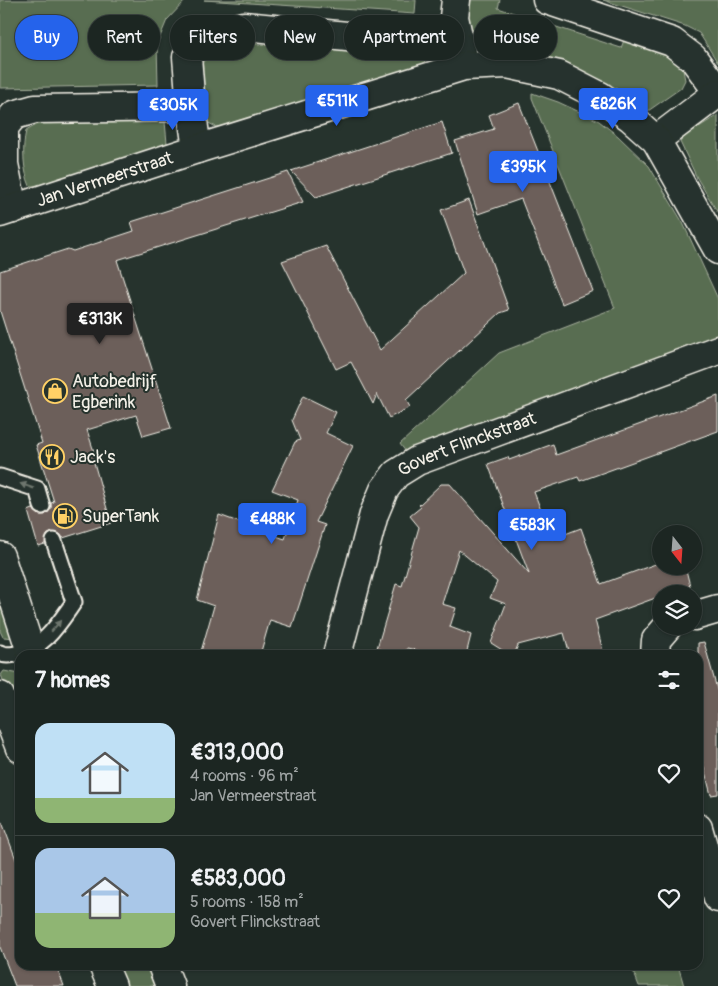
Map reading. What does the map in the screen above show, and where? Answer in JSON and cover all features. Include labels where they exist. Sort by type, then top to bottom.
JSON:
[{"type":"street","points":[[454,15],[456,0]]},
{"type":"street","points":[[547,0],[672,42],[693,58],[718,92],[656,140]]},
{"type":"street","name":"Jan Vermeerstraat","points":[[197,148],[187,58],[196,41],[215,31],[244,26],[344,40]]},
{"type":"street","name":"Jan Vermeerstraat","points":[[464,56],[559,75],[600,96],[630,116],[656,140],[718,250]]},
{"type":"street","name":"Jan Vermeerstraat","points":[[191,106],[34,108],[14,115],[4,127],[6,211],[197,148],[450,60]]},
{"type":"street","name":"Govert Flinckstraat","points":[[338,650],[374,514],[384,490],[396,474],[417,461],[718,350]]},
{"type":"street","points":[[0,556],[30,650]]},
{"type":"street","points":[[702,614],[718,609]]},
{"type":"street","points":[[655,650],[656,640],[660,635]]},
{"type":"street","points":[[0,696],[15,735]]},
{"type":"street","points":[[703,846],[718,899],[703,904]]},
{"type":"street","points":[[105,970],[112,986]]},
{"type":"street","points":[[164,970],[170,986]]},
{"type":"lane","points":[[0,477],[37,489],[42,506]]},
{"type":"lane","points":[[33,650],[58,625],[74,602],[54,541]]},
{"type":"lane","points":[[0,653],[7,655],[15,654]]},
{"type":"green space","points":[[0,0],[186,0],[170,15],[160,37],[160,15],[88,15],[88,60],[157,60],[158,85],[0,88]]},
{"type":"green space","points":[[204,0],[416,0],[415,14]]},
{"type":"green space","points":[[466,0],[500,0],[498,8],[520,15],[474,15],[474,53],[471,51]]},
{"type":"green space","points":[[603,0],[718,0],[718,63],[699,33],[685,26]]},
{"type":"green space","points":[[557,27],[621,48],[628,30],[671,53],[683,70],[685,80],[681,88],[648,111],[605,83],[503,60],[557,60]]},
{"type":"green space","points":[[255,44],[265,44],[265,60],[334,60],[334,47],[344,48],[344,60],[425,60],[419,66],[230,125],[216,127],[207,122],[195,83],[205,60],[255,60]]},
{"type":"green space","points":[[532,93],[558,102],[599,121],[618,136],[649,166],[683,223],[718,299],[718,337],[406,452],[400,444],[499,353],[615,308],[532,98]]},
{"type":"green space","points":[[164,111],[167,143],[160,147],[86,172],[38,186],[30,186],[25,166],[25,138],[26,131],[38,124],[55,120]]},
{"type":"green space","points":[[718,115],[718,213],[697,178],[680,142],[686,135]]},
{"type":"green space","points":[[0,584],[16,638],[3,637],[0,631]]},
{"type":"green space","points":[[4,671],[15,673],[15,712],[1,675]]},
{"type":"green space","points":[[114,970],[157,970],[162,986],[122,986]]},
{"type":"green space","points":[[633,970],[679,970],[684,986],[639,986]]},
{"type":"building","points":[[519,103],[593,291],[562,304],[521,199],[478,214],[455,141],[494,129],[489,115]]},
{"type":"building","points":[[442,122],[452,153],[316,197],[291,171]]},
{"type":"building","points":[[288,172],[303,202],[117,260],[171,428],[143,436],[136,415],[87,430],[96,458],[93,459],[111,523],[63,538],[60,534],[52,532],[47,535],[45,544],[38,546],[28,511],[33,509],[39,515],[45,515],[51,509],[51,503],[54,502],[36,445],[42,443],[0,311],[0,271],[68,249],[73,251],[134,231],[131,222]]},
{"type":"building","points":[[469,200],[509,310],[500,313],[406,400],[410,407],[389,418],[377,394],[373,404],[351,362],[336,369],[282,261],[326,246],[380,350],[464,273],[441,210]]},
{"type":"building","points":[[303,396],[336,412],[326,433],[353,446],[316,522],[325,525],[292,627],[270,620],[261,650],[201,650],[214,606],[197,600],[219,515],[285,539],[298,500],[272,490],[295,442],[300,440],[292,420]]},
{"type":"building","points":[[718,396],[718,431],[580,481],[578,477],[534,492],[552,539],[581,528],[601,584],[652,565],[652,575],[687,575],[690,585],[652,585],[652,599],[595,620],[603,650],[569,650],[564,633],[518,645],[516,650],[502,650],[491,643],[506,604],[490,598],[497,582],[459,550],[442,604],[456,608],[450,627],[471,635],[467,650],[416,650],[407,648],[406,650],[383,650],[377,648],[396,584],[402,586],[419,527],[410,516],[421,507],[419,505],[441,484],[450,484],[529,574],[488,464],[508,457],[509,460],[553,444],[556,455]]},
{"type":"building","points":[[704,642],[718,693],[718,794],[711,795],[703,764],[703,650],[698,650],[698,643]]},
{"type":"building","points":[[0,822],[2,822],[15,857],[15,970],[58,970],[64,986],[15,986],[0,947]]},
{"type":"place","name":"Autobedrijf Egberink","points":[[55,391]]},
{"type":"place","name":"Jack's","points":[[52,457]]},
{"type":"place","name":"SuperTank","points":[[65,516]]}]
